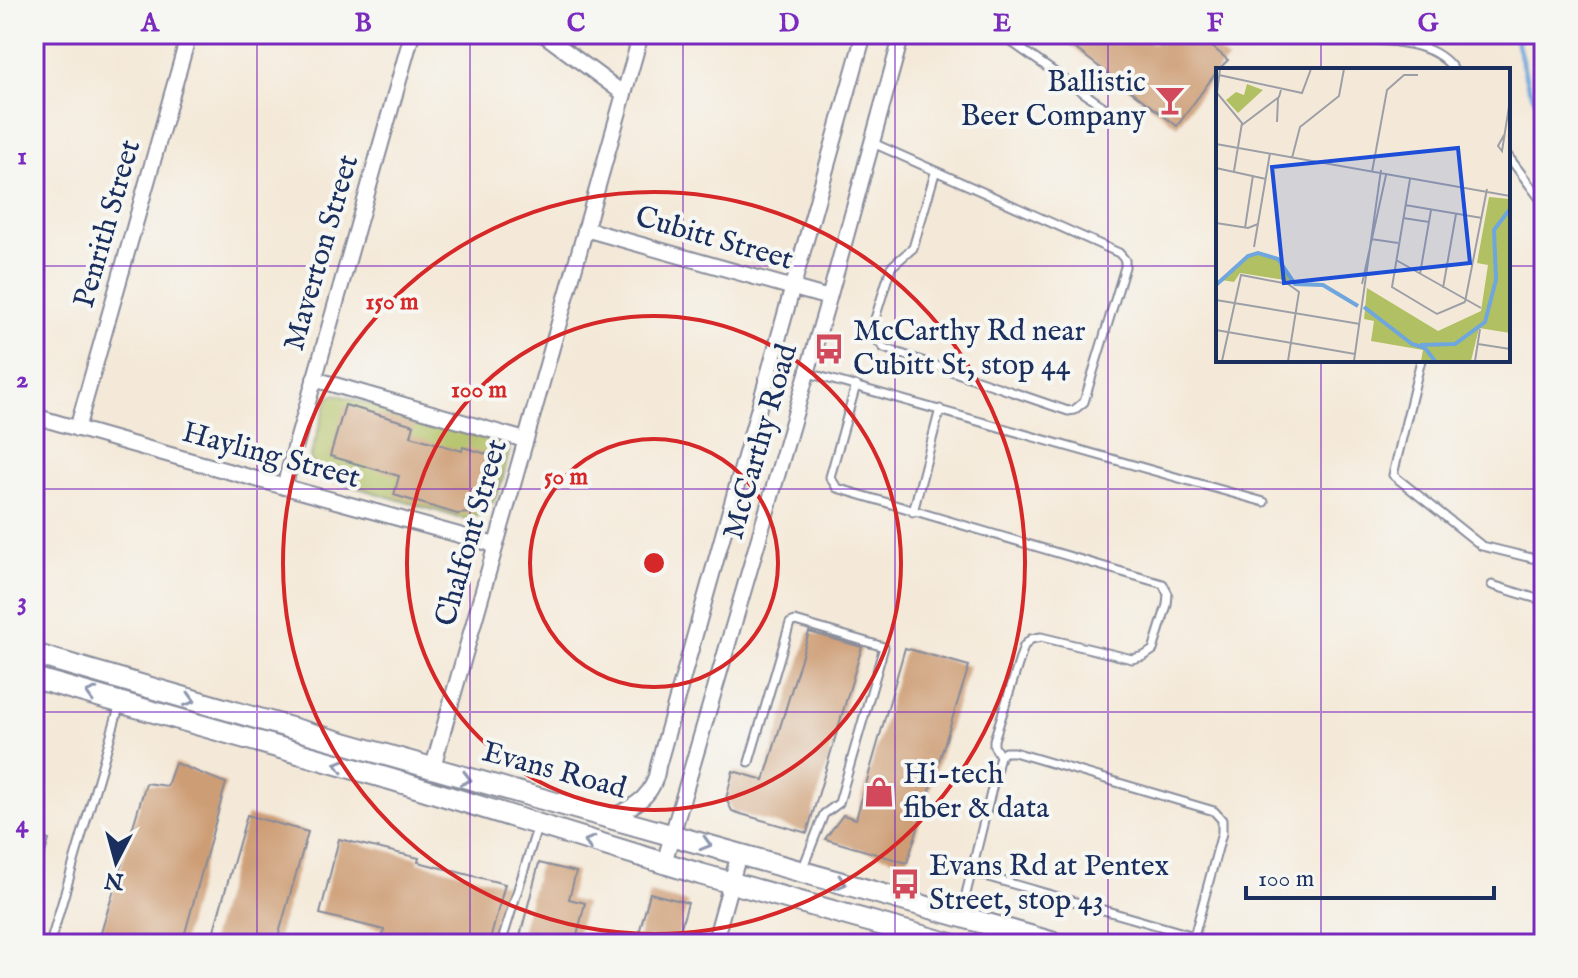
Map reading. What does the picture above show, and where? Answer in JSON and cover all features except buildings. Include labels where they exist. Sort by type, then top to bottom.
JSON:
[{"type":"main road","name":"Evans Road","points":[[34,654],[432,770],[611,817],[1058,944]]},
{"type":"main road","name":"Evans Road","points":[[34,678],[393,780],[731,883],[951,944]]},
{"type":"street","name":"Penrith Street","points":[[77,429],[189,34]]},
{"type":"street","name":"Maverton Street","points":[[284,487],[412,34]]},
{"type":"street","points":[[543,34],[624,94]]},
{"type":"street","name":"Chalfont Street","points":[[432,770],[641,34]]},
{"type":"street","name":"McCarthy Road","points":[[611,817],[632,808],[656,784],[658,766],[864,34]]},
{"type":"street","name":"McCarthy Road","points":[[664,863],[808,373],[902,34]]},
{"type":"street","name":"Cubitt Street","points":[[585,229],[829,298]]},
{"type":"street","points":[[314,379],[525,440]]},
{"type":"street","name":"Hayling Street","points":[[34,416],[495,545]]},
{"type":"street","points":[[714,944],[739,854]]},
{"type":"lane","points":[[1000,34],[1104,107]]},
{"type":"lane","points":[[1333,34],[1416,46],[1429,50],[1449,62],[1453,68]]},
{"type":"lane","points":[[873,143],[1119,253],[1125,260],[1084,402],[1074,410],[1068,411],[884,348],[876,339],[874,322],[891,267],[913,248],[935,173]]},
{"type":"lane","points":[[1510,159],[1544,204]]},
{"type":"lane","points":[[1421,362],[1393,475],[1482,546],[1544,561]]},
{"type":"lane","points":[[808,373],[1264,502]]},
{"type":"lane","points":[[856,385],[830,477],[837,488],[1163,584],[1168,594],[1153,650],[1144,656],[1132,659],[1041,637],[1031,639],[1024,646],[994,740],[1000,756]]},
{"type":"lane","points":[[913,512],[940,409]]},
{"type":"lane","points":[[1492,585],[1544,601]]},
{"type":"lane","points":[[749,762],[792,621],[884,647],[839,803],[824,814],[802,871]]},
{"type":"lane","points":[[50,944],[120,702]]},
{"type":"lane","points":[[961,916],[971,872],[1000,756],[1005,752],[1014,752],[1214,811],[1222,820],[1222,833],[1193,940],[971,872]]},
{"type":"lane","points":[[501,944],[537,826]]},
{"type":"green space","points":[[335,394],[506,444],[510,450],[498,494],[486,511],[464,519],[328,479],[317,472],[310,458],[328,398]]},
{"type":"waterway","points":[[1515,34],[1528,86],[1544,115]]},
{"type":"place","name":"Ballistic Beer Company","points":[[1170,100]]},
{"type":"place","name":"McCarthy Rd near Cubitt St, stop 44","points":[[829,349]]},
{"type":"place","name":"Hi-tech fiber & data","points":[[879,792]]},
{"type":"place","name":"Evans Rd at Pentex Street, stop 43","points":[[905,884]]}]
